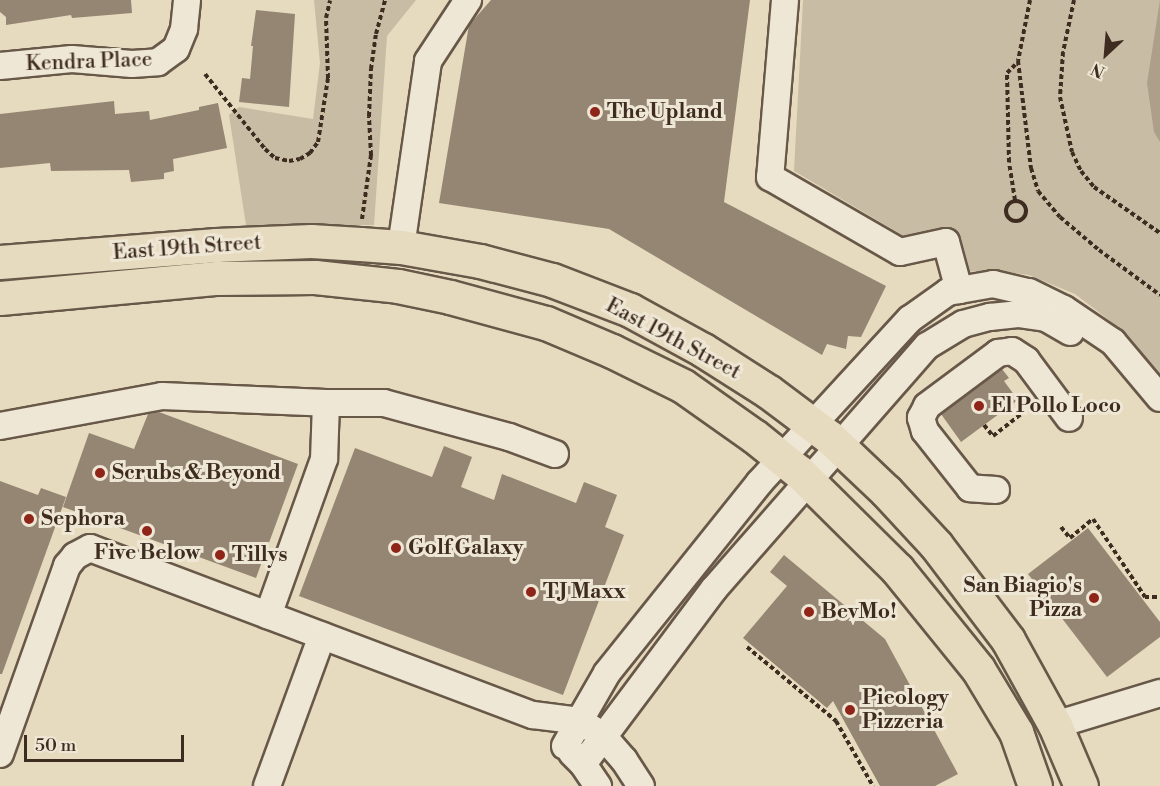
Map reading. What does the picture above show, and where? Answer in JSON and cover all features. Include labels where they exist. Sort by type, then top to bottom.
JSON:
[{"type":"main road","name":"East 19th Street","points":[[0,262],[216,245],[311,241],[401,247],[480,261],[552,280],[630,310],[703,350],[769,392],[839,446],[886,491],[960,577],[1008,640],[1054,725],[1081,786]]},
{"type":"main road","name":"East 19th Street","points":[[0,298],[217,278],[315,277],[408,288],[546,323],[612,351],[683,386],[741,425],[808,481],[897,569],[978,669],[1016,732],[1035,786]]},
{"type":"street","name":"Kendra Place","points":[[0,66],[72,59],[132,64],[158,62],[176,50],[184,29],[187,0]]},
{"type":"street","points":[[401,247],[428,61],[468,0]]},
{"type":"street","points":[[785,0],[770,177],[900,252],[946,243],[959,290]]},
{"type":"street","points":[[574,755],[580,721],[607,673],[752,491],[909,319],[948,291],[993,284],[1029,292],[1064,309],[1113,342],[1160,398]]},
{"type":"street","points":[[574,755],[603,736],[714,589],[927,345],[963,324],[990,317],[1018,314],[1046,318],[1095,345],[1142,376]]},
{"type":"street","points":[[996,490],[970,488],[925,431],[921,418],[927,406],[998,353],[1012,351],[1026,360],[1069,418]]},
{"type":"street","points":[[0,426],[162,396],[326,404],[384,403],[509,437],[555,454]]},
{"type":"street","points":[[268,615],[324,459],[326,404]]},
{"type":"street","points":[[0,753],[67,566],[75,556],[90,549],[322,636],[401,663],[533,715],[580,721],[603,736],[624,760],[641,786]]},
{"type":"street","points":[[267,786],[322,636]]},
{"type":"street","points":[[1054,725],[1160,693]]},
{"type":"street","points":[[533,715],[574,755],[598,786]]},
{"type":"path","points":[[206,74],[265,149],[275,158],[289,161],[300,159],[318,142],[328,78],[326,18],[330,0]]},
{"type":"path","points":[[362,222],[371,155],[369,116],[371,69],[376,34],[385,0]]},
{"type":"path","points":[[1030,0],[1018,61],[1031,168],[1038,191],[1067,224],[1160,295]]},
{"type":"path","points":[[1074,0],[1063,52],[1060,97],[1072,152],[1081,171],[1094,187],[1160,233]]},
{"type":"path","points":[[1015,200],[1009,162],[1007,73],[1018,61]]},
{"type":"path","points":[[1015,200],[1023,202],[1028,211],[1024,219],[1016,222],[1009,219],[1005,213],[1007,204],[1015,200]]},
{"type":"path","points":[[984,425],[993,436],[1041,398]]},
{"type":"path","points":[[1061,527],[1070,538],[1093,519],[1146,597],[1160,597]]},
{"type":"path","points":[[747,647],[836,721],[873,786]]},
{"type":"shaded area","points":[[314,0],[416,0],[387,36],[374,225],[246,225],[229,115],[239,107],[313,119],[320,63]]},
{"type":"shaded area","points":[[803,0],[1160,0],[1160,377],[1122,330],[1075,294],[1029,275],[992,270],[965,272],[794,171]]},
{"type":"shaded area","points":[[1160,0],[1160,142],[1154,132],[1147,83]]},
{"type":"building","points":[[0,0],[131,0],[132,13],[72,18],[71,15],[6,25],[6,17],[0,12]]},
{"type":"building","name":"The Upland","points":[[491,0],[750,0],[724,202],[886,286],[861,337],[848,336],[846,349],[827,344],[822,355],[609,229],[439,203],[469,25]]},
{"type":"building","points":[[256,10],[295,14],[289,107],[239,102],[242,78],[250,79],[253,46],[251,46]]},
{"type":"building","points":[[114,101],[115,114],[149,111],[150,120],[199,110],[199,107],[218,103],[227,148],[173,159],[174,171],[164,173],[164,179],[131,182],[129,170],[51,171],[50,163],[0,168],[0,114]]},
{"type":"building","name":"El Pollo Loco","points":[[1002,369],[1009,378],[1004,381],[1018,400],[961,442],[941,414]]},
{"type":"building","points":[[159,412],[298,464],[256,578],[63,507],[89,433],[134,449],[148,414]]},
{"type":"building","points":[[444,446],[472,457],[461,487],[494,500],[502,474],[576,503],[584,482],[617,495],[605,527],[624,535],[563,695],[299,596],[355,448],[432,477]]},
{"type":"building","points":[[0,481],[38,495],[41,488],[66,497],[2,674],[0,674]]},
{"type":"building","name":"San Biagio's Pizza","points":[[1088,528],[1160,622],[1160,637],[1107,677],[1028,574]]},
{"type":"building","points":[[784,555],[885,639],[958,774],[935,786],[880,786],[833,701],[827,708],[743,638],[787,586],[770,572]]},
{"type":"place","name":"The Upland","points":[[595,112]]},
{"type":"place","name":"El Pollo Loco","points":[[979,406]]},
{"type":"place","name":"Scrubs & Beyond","points":[[100,473]]},
{"type":"place","name":"Sephora","points":[[29,519]]},
{"type":"place","name":"Five Below","points":[[147,531]]},
{"type":"place","name":"Golf Galaxy","points":[[396,548]]},
{"type":"place","name":"Tillys","points":[[220,555]]},
{"type":"place","name":"TJ Maxx","points":[[531,592]]},
{"type":"place","name":"San Biagio's Pizza","points":[[1094,598]]},
{"type":"place","name":"BevMo!","points":[[809,612]]},
{"type":"place","name":"Pieology Pizzeria","points":[[850,710]]}]
